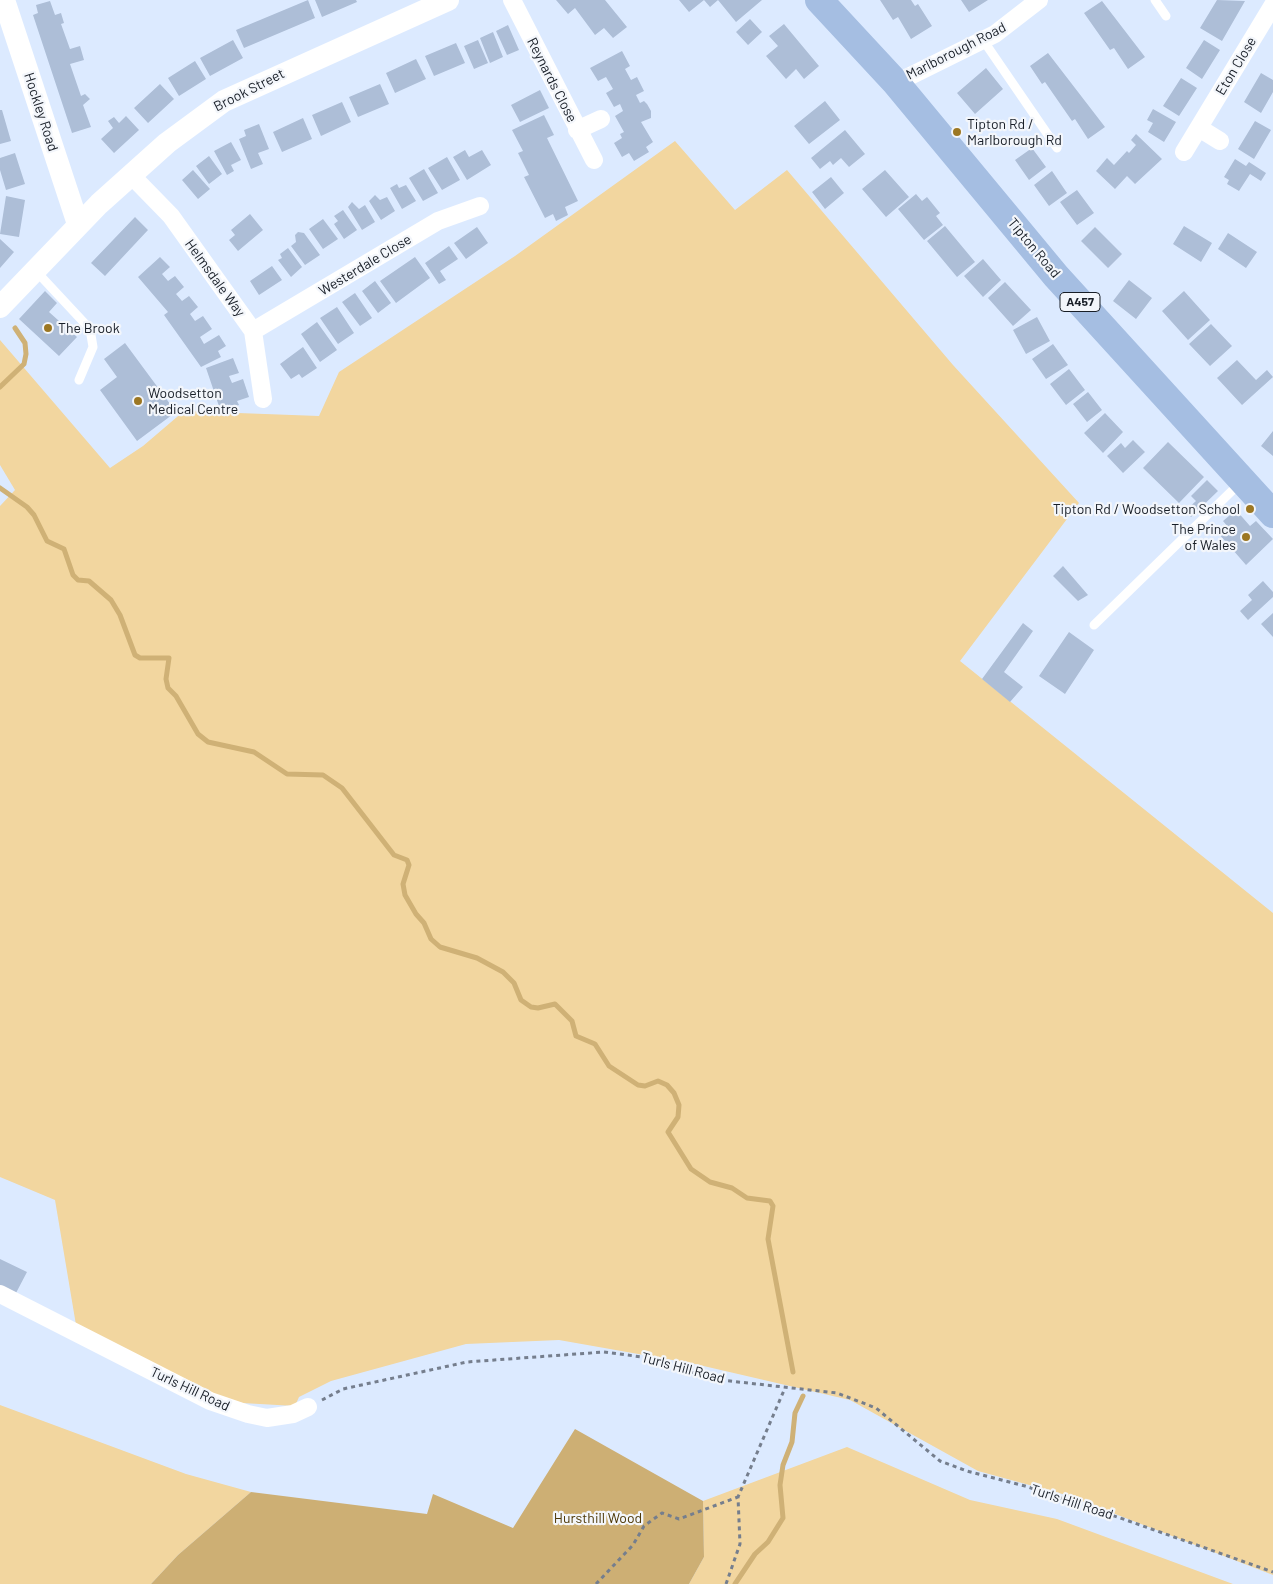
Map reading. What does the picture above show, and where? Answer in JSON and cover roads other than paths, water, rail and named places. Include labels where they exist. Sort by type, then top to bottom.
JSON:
[{"type":"main road","name":"Tipton Road","points":[[819,0],[896,83],[1056,276],[1273,514]]},
{"type":"street","name":"Hockley Road","points":[[4,0],[78,224]]},
{"type":"street","name":"Brook Street","points":[[0,308],[78,224],[131,175],[167,143],[224,101],[448,0]]},
{"type":"street","name":"Reynards Close","points":[[512,0],[594,160]]},
{"type":"street","name":"Marlborough Road","points":[[896,83],[983,40],[1013,21],[1039,0]]},
{"type":"street","name":"Eton Close","points":[[1184,152],[1273,5]]},
{"type":"street","points":[[577,130],[601,120]]},
{"type":"street","points":[[1200,128],[1220,141]]},
{"type":"street","name":"Helmsdale Way","points":[[131,175],[171,216],[253,331],[263,399]]},
{"type":"street","name":"Westerdale Close","points":[[253,331],[438,221],[480,206]]},
{"type":"street","name":"Turls Hill Road","points":[[0,1294],[210,1401],[248,1414],[267,1418],[293,1414],[308,1407]]},
{"type":"lane","points":[[1155,0],[1166,16]]},
{"type":"lane","points":[[983,40],[1057,148]]},
{"type":"lane","points":[[35,270],[90,329],[93,347],[78,380]]},
{"type":"lane","points":[[1094,625],[1243,481]]},
{"type":"waterway","points":[[0,387],[24,364],[26,354],[25,343],[15,328]]},
{"type":"waterway","points":[[0,488],[27,507],[34,515],[47,541],[64,549],[73,575],[78,580],[89,581],[111,600],[120,615],[135,655],[140,658],[169,658],[166,679],[168,688],[176,696],[198,734],[208,742],[254,752],[287,774],[323,775],[342,788],[394,855],[407,860],[409,865],[403,884],[405,895],[416,914],[424,923],[431,939],[440,947],[477,958],[503,972],[514,983],[521,1000],[531,1007],[538,1008],[555,1004],[572,1021],[576,1036],[595,1044],[609,1066],[638,1085],[645,1086],[658,1081],[667,1085],[674,1093],[679,1105],[678,1117],[668,1132],[691,1169],[710,1182],[732,1188],[747,1198],[770,1201],[773,1206],[768,1239],[793,1372]]},
{"type":"waterway","points":[[735,1584],[755,1554],[768,1542],[783,1518],[780,1485],[783,1465],[792,1442],[795,1413],[803,1396]]},
{"type":"place","name":"Tipton Rd / Marlborough Rd","points":[[957,132]]},
{"type":"place","name":"The Brook","points":[[48,328]]},
{"type":"place","name":"Woodsetton Medical Centre","points":[[138,401]]},
{"type":"place","name":"Tipton Rd / Woodsetton School","points":[[1250,509]]},
{"type":"place","name":"The Prince of Wales","points":[[1246,537]]},
{"type":"park label","name":"Hursthill Wood","points":[[598,1518]]}]
